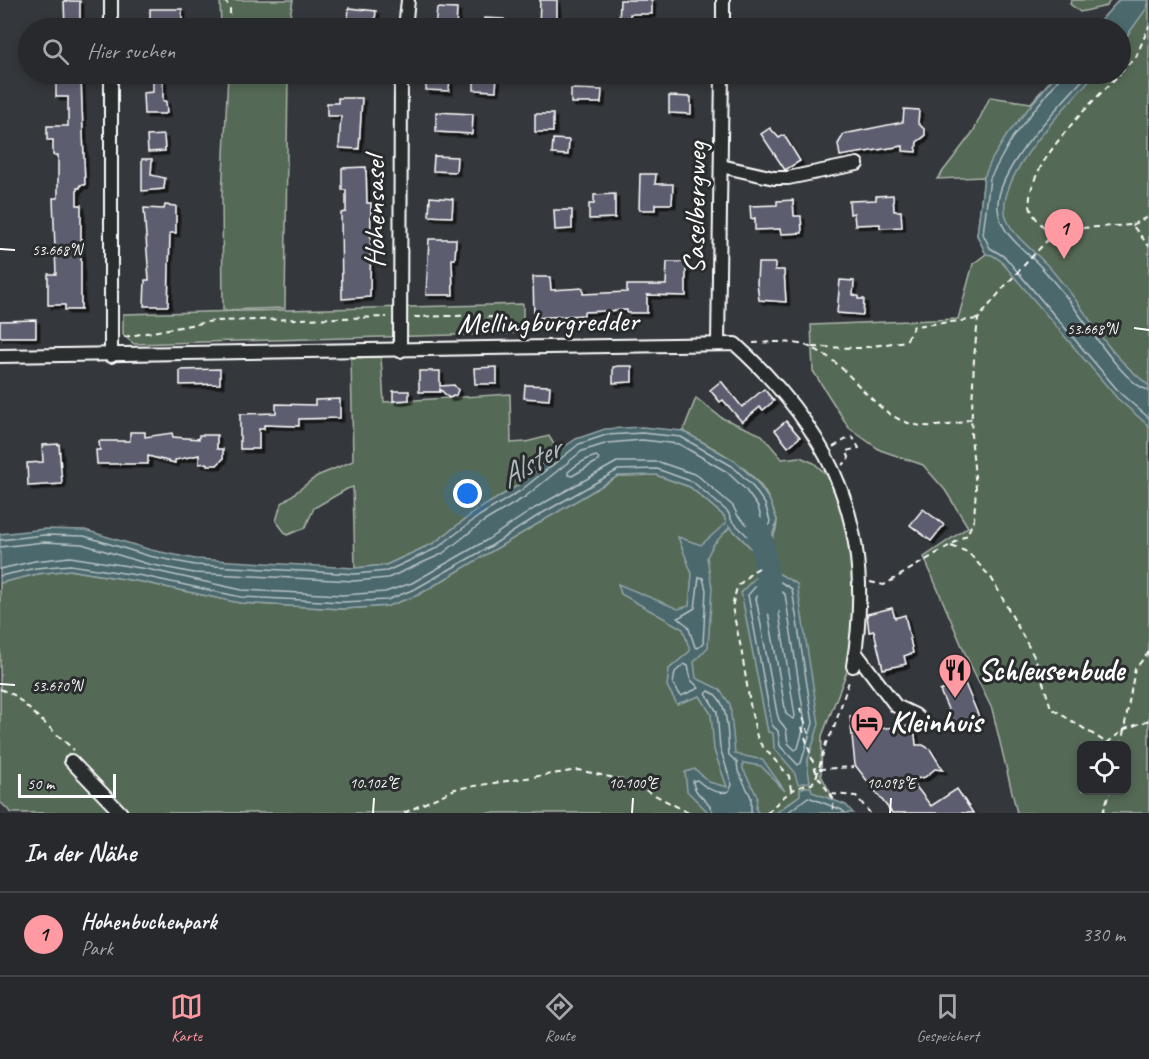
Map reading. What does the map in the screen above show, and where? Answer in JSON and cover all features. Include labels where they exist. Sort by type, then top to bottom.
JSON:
[{"type":"street","points":[[111,0],[111,18]]},
{"type":"street","points":[[406,18],[408,0]]},
{"type":"street","points":[[723,0],[723,18]]},
{"type":"street","points":[[111,84],[111,356]]},
{"type":"street","name":"Hohensasel","points":[[400,351],[401,84]]},
{"type":"street","name":"Saselbergweg","points":[[718,343],[722,84]]},
{"type":"street","points":[[721,166],[788,178],[857,164]]},
{"type":"street","points":[[735,344],[768,377],[794,409],[824,452],[846,501],[856,538],[860,580],[859,627],[854,666]]},
{"type":"street","name":"Mellingburgredder","points":[[0,356],[111,356],[735,344]]},
{"type":"street","points":[[856,653],[896,706],[915,715],[924,723]]},
{"type":"street","points":[[71,761],[121,813]]},
{"type":"path","points":[[224,0],[231,12],[231,18]]},
{"type":"path","points":[[1131,62],[1136,57],[1149,26]]},
{"type":"path","points":[[1052,235],[1035,217],[1030,206],[1031,188],[1044,160],[1062,136],[1110,84]]},
{"type":"path","points":[[884,585],[967,535],[974,519],[976,488],[971,435],[978,319],[1052,235],[1081,228],[1132,225],[1149,216]]},
{"type":"path","points":[[1132,225],[1149,246]]},
{"type":"path","points":[[110,342],[134,334],[213,321],[468,316],[510,321],[538,348]]},
{"type":"path","points":[[735,344],[778,342],[811,347],[860,348],[906,341],[914,326],[978,319]]},
{"type":"path","points":[[811,347],[832,360],[888,415],[924,427],[960,424],[972,418]]},
{"type":"path","points":[[824,452],[852,436],[859,448],[846,451],[848,461],[834,470]]},
{"type":"path","points":[[949,545],[968,552],[992,579],[1036,660],[1051,708],[1107,743],[1125,729],[1149,720]]},
{"type":"path","points":[[759,568],[737,587],[732,607],[741,648],[750,710],[758,741],[789,776],[791,790]]},
{"type":"path","points":[[1122,741],[1135,669],[1149,652]]},
{"type":"path","points":[[767,813],[791,790],[798,786],[812,784],[854,666]]},
{"type":"path","points":[[0,689],[14,694],[75,750],[71,761]]},
{"type":"path","points":[[800,708],[809,735],[806,736]]},
{"type":"path","points":[[802,727],[817,775],[834,800],[832,813]]},
{"type":"path","points":[[819,769],[854,767]]},
{"type":"path","points":[[404,813],[455,789],[578,770],[628,781],[689,813]]},
{"type":"path","points":[[831,794],[856,796],[870,813]]},
{"type":"path","points":[[1103,813],[1108,795]]},
{"type":"green space","points":[[220,0],[293,0],[290,18],[221,18]]},
{"type":"green space","points":[[1072,0],[1110,0],[1107,6],[1080,12],[1070,4]]},
{"type":"green space","points":[[1119,0],[1149,0],[1149,813],[1017,813],[992,709],[967,658],[924,557],[968,527],[945,490],[923,465],[880,450],[849,428],[813,371],[811,325],[958,319],[973,264],[986,254],[977,235],[984,177],[937,179],[973,132],[990,97],[1031,103],[1047,84],[1131,84],[1131,18],[1103,18]]},
{"type":"green space","points":[[228,84],[288,84],[285,308],[223,310],[222,195]]},
{"type":"green space","points":[[523,304],[523,333],[134,344],[123,335],[123,314]]},
{"type":"green space","points":[[381,357],[384,402],[510,394],[511,443],[549,436],[558,451],[517,486],[476,511],[434,543],[386,565],[355,568],[353,487],[314,508],[305,528],[287,535],[276,521],[281,504],[317,476],[353,461],[351,358]]},
{"type":"green space","points":[[696,398],[722,418],[762,435],[782,459],[800,457],[814,463],[828,476],[848,525],[855,590],[851,661],[822,736],[821,775],[834,800],[815,795],[803,795],[776,813],[115,813],[112,811],[108,813],[12,813],[0,802],[0,583],[37,574],[69,570],[142,582],[240,603],[343,609],[388,606],[418,595],[618,476],[656,475],[690,487],[724,516],[728,525],[755,552],[760,563],[777,526],[772,507],[758,482],[747,471],[722,453],[683,431]]},
{"type":"water","points":[[1119,0],[1149,0],[1147,8],[1131,30],[1131,18],[1103,18]]},
{"type":"water","points":[[1048,84],[1086,84],[1052,122],[1021,164],[1010,184],[1005,203],[1007,220],[1019,237],[1049,267],[1070,293],[1114,353],[1149,386],[1149,426],[1117,398],[1000,260],[986,254],[977,235],[984,177],[1007,135]]},
{"type":"water","points":[[642,427],[683,431],[735,461],[755,480],[770,501],[777,520],[770,543],[771,561],[760,563],[755,552],[729,526],[713,545],[707,557],[712,588],[708,647],[694,662],[696,678],[719,689],[730,704],[735,754],[763,760],[785,791],[761,766],[743,763],[743,769],[757,796],[756,810],[759,813],[709,813],[687,791],[685,772],[695,769],[709,782],[727,787],[714,750],[711,714],[700,696],[677,704],[667,686],[669,669],[690,651],[683,629],[621,594],[618,584],[678,609],[689,606],[692,574],[678,537],[701,545],[726,523],[724,516],[690,487],[656,475],[618,476],[418,595],[388,606],[343,609],[240,603],[142,582],[70,570],[37,574],[0,583],[0,534],[44,529],[85,530],[151,550],[195,559],[355,568],[386,565],[434,543],[476,511],[517,486],[558,451],[576,439],[605,429]]},
{"type":"water","points":[[771,569],[797,584],[819,724],[807,763],[810,782],[798,784],[794,771],[774,748],[773,733],[768,732],[741,592],[762,571]]},
{"type":"water","points":[[811,787],[812,792],[846,805],[853,813],[776,813],[800,795],[800,789]]},
{"type":"building","points":[[540,0],[557,0],[557,18],[539,18]]},
{"type":"building","points":[[620,0],[652,0],[652,14],[630,14],[630,18],[619,18]]},
{"type":"building","points":[[64,1],[80,1],[80,18],[65,18]]},
{"type":"building","points":[[349,8],[376,11],[375,18],[348,18]]},
{"type":"building","points":[[437,8],[457,9],[457,18],[436,18]]},
{"type":"building","points":[[150,9],[182,9],[182,18],[150,18]]},
{"type":"building","points":[[56,84],[81,84],[85,185],[77,188],[77,205],[81,205],[81,310],[65,310],[65,305],[48,305],[48,274],[56,274],[53,198],[58,198],[58,155],[53,155],[53,140],[47,140],[47,126],[68,126],[68,97],[56,97]]},
{"type":"building","points":[[153,84],[163,84],[163,101],[166,101],[167,113],[144,114],[143,93],[153,92]]},
{"type":"building","points":[[426,84],[449,84],[449,91],[426,90]]},
{"type":"building","points":[[474,84],[496,84],[496,91],[474,90]]},
{"type":"building","points":[[571,89],[602,90],[601,103],[571,103]]},
{"type":"building","points":[[669,96],[691,97],[691,114],[669,113]]},
{"type":"building","points":[[338,98],[362,98],[359,149],[339,148],[341,116],[327,116],[327,103],[338,103]]},
{"type":"building","points":[[904,109],[919,110],[918,123],[925,130],[925,136],[917,142],[916,152],[903,151],[903,146],[840,156],[838,144],[844,134],[903,122]]},
{"type":"building","points":[[436,112],[473,114],[472,134],[436,132]]},
{"type":"building","points":[[535,114],[553,114],[553,132],[535,132]]},
{"type":"building","points":[[770,128],[779,138],[784,135],[800,161],[785,170],[761,134]]},
{"type":"building","points":[[164,135],[165,151],[148,152],[147,136]]},
{"type":"building","points":[[553,139],[569,140],[568,155],[552,154]]},
{"type":"building","points":[[434,156],[457,157],[456,172],[433,171]]},
{"type":"building","points":[[142,159],[152,159],[151,175],[165,178],[164,189],[142,191]]},
{"type":"building","points":[[366,167],[367,203],[371,203],[370,297],[342,299],[341,213],[346,212],[346,190],[342,190],[342,168]]},
{"type":"building","points":[[640,174],[656,174],[655,184],[673,184],[672,204],[655,204],[655,210],[639,210]]},
{"type":"building","points":[[615,194],[615,218],[589,219],[589,204],[594,204],[594,195]]},
{"type":"building","points":[[893,195],[894,211],[901,211],[902,227],[880,228],[880,224],[855,225],[854,213],[850,214],[849,201],[876,200],[876,196]]},
{"type":"building","points":[[430,197],[453,199],[452,217],[429,216]]},
{"type":"building","points":[[793,200],[794,216],[801,216],[802,233],[781,234],[780,229],[755,230],[755,218],[751,219],[750,206],[777,205],[777,201]]},
{"type":"building","points":[[165,205],[176,206],[176,233],[170,233],[168,306],[144,306],[145,280],[149,280],[144,208],[164,209]]},
{"type":"building","points":[[554,210],[572,210],[572,229],[555,230]]},
{"type":"building","points":[[429,239],[456,239],[455,259],[452,259],[453,295],[426,295]]},
{"type":"building","points":[[667,262],[686,262],[686,296],[647,295],[647,313],[627,313],[627,310],[534,318],[533,277],[550,277],[551,290],[583,288],[583,294],[627,292],[627,285],[666,285]]},
{"type":"building","points":[[758,263],[775,263],[775,270],[784,270],[786,302],[759,300]]},
{"type":"building","points":[[840,280],[854,281],[853,295],[858,296],[858,299],[864,299],[863,315],[837,313]]},
{"type":"building","points":[[36,320],[36,337],[0,337],[0,321]]},
{"type":"building","points":[[632,366],[632,382],[613,383],[613,367]]},
{"type":"building","points":[[497,367],[497,384],[475,384],[474,368]]},
{"type":"building","points":[[220,369],[220,384],[180,385],[180,370]]},
{"type":"building","points":[[419,371],[440,371],[440,386],[454,385],[458,390],[456,395],[449,398],[440,389],[440,392],[419,392]]},
{"type":"building","points":[[721,381],[742,407],[764,389],[774,401],[763,410],[760,407],[742,422],[723,400],[720,402],[710,390]]},
{"type":"building","points":[[525,385],[550,386],[549,400],[524,398]]},
{"type":"building","points":[[393,391],[409,391],[409,400],[393,401]]},
{"type":"building","points":[[340,399],[340,418],[299,419],[299,426],[264,425],[264,429],[259,429],[259,449],[240,449],[240,414],[276,413],[276,404],[315,405],[315,400]]},
{"type":"building","points":[[786,421],[800,437],[788,447],[775,430]]},
{"type":"building","points":[[130,432],[145,432],[145,437],[172,433],[173,437],[199,439],[199,435],[217,435],[217,449],[223,449],[223,459],[217,465],[207,465],[207,463],[199,464],[199,455],[175,460],[175,463],[148,456],[148,464],[97,464],[96,450],[100,450],[99,441],[130,441]]},
{"type":"building","points":[[59,444],[62,484],[28,486],[27,463],[43,462],[42,445]]},
{"type":"building","points":[[923,509],[944,525],[931,541],[910,525]]},
{"type":"building","points":[[892,608],[895,618],[905,615],[913,653],[904,656],[906,664],[883,669],[874,631],[869,632],[867,614]]},
{"type":"building","points":[[964,681],[979,717],[956,727],[940,691]]},
{"type":"building","points":[[875,714],[877,729],[914,725],[916,745],[923,745],[930,749],[943,770],[935,769],[925,777],[911,780],[931,806],[957,789],[973,813],[892,813],[855,765],[850,716]]},
{"type":"waterway","name":"Alster","points":[[758,530],[762,542],[771,602]]},
{"type":"place","name":"Hohenbuchenpark","points":[[1064,259]]},
{"type":"place","name":"Schleusenbude","points":[[955,699]]},
{"type":"place","name":"Kleinhuis","points":[[867,751]]}]
